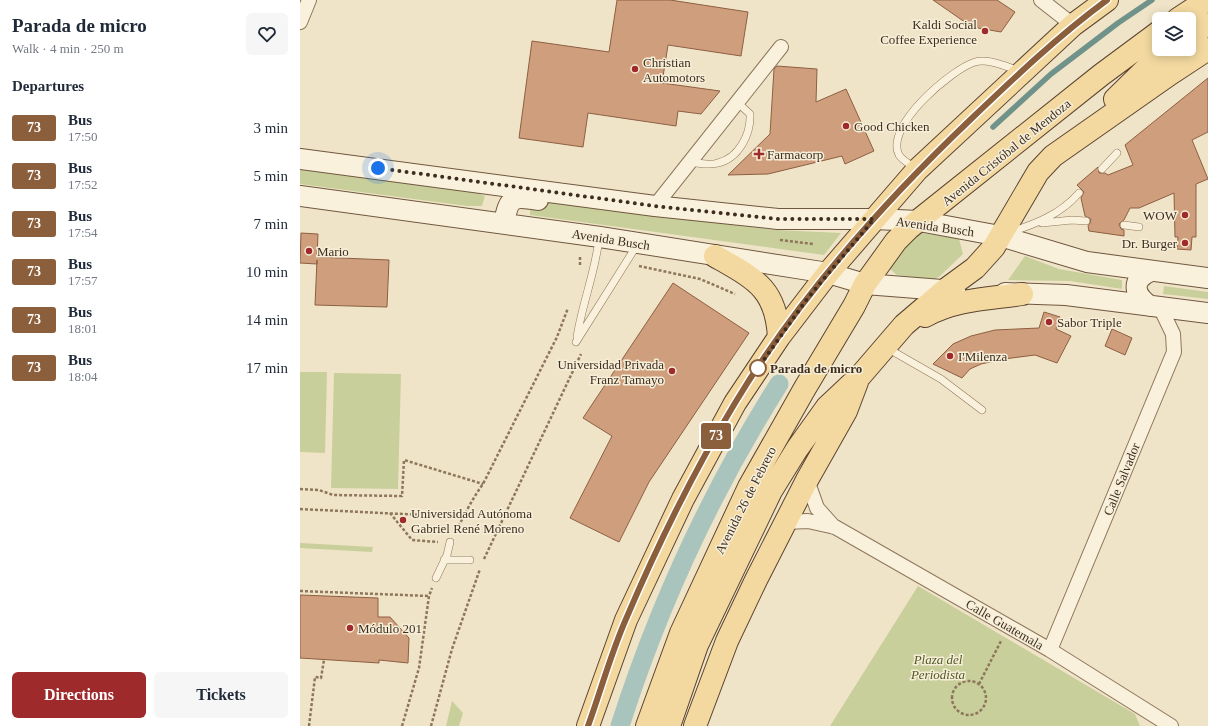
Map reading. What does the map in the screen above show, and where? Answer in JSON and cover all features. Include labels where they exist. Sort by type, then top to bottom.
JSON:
[{"type":"main road","points":[[588,726],[626,620],[682,499],[735,403],[779,337],[828,273],[918,170],[1073,25],[1107,0]]},
{"type":"main road","points":[[1189,12],[1207,0]]},
{"type":"main road","points":[[1196,32],[1208,24]]},
{"type":"main road","name":"Avenida Cristóbal de Mendoza","points":[[865,284],[896,241],[919,221],[1101,75],[1152,37]]},
{"type":"main road","points":[[1069,143],[1208,49]]},
{"type":"main road","points":[[945,290],[975,268],[994,247],[1038,172],[1053,156],[1069,143],[1160,56]]},
{"type":"main road","name":"Avenida Busch","points":[[300,159],[655,206],[778,219],[874,219],[919,221],[1000,236],[1087,262],[1208,278]]},
{"type":"main road","name":"Avenida Busch","points":[[300,196],[504,222],[828,273],[865,284],[945,290],[1066,295],[1208,314]]},
{"type":"main road","points":[[504,222],[507,204],[520,197],[583,206],[613,200]]},
{"type":"main road","points":[[715,256],[749,275],[765,291],[773,303],[778,316],[779,337]]},
{"type":"main road","points":[[1151,271],[1144,274],[1139,280],[1137,287],[1138,295],[1155,306]]},
{"type":"main road","name":"Avenida 26 de Febrero","points":[[647,726],[681,633],[749,487],[804,388],[854,306],[865,284]]},
{"type":"main road","name":"Avenida 26 de Febrero","points":[[669,726],[697,645],[771,491],[827,407],[861,375],[891,339],[945,290]]},
{"type":"main road","points":[[891,339],[942,307],[968,301],[1022,294]]},
{"type":"main road","name":"Avenida 26 de Febrero","points":[[695,726],[727,641],[807,480],[846,411],[861,375]]},
{"type":"street","points":[[300,22],[309,0]]},
{"type":"street","points":[[1041,0],[1073,25]]},
{"type":"street","points":[[655,206],[781,47]]},
{"type":"street","name":"Calle Salvador","points":[[1050,650],[1174,352],[1173,334],[1155,306]]},
{"type":"street","name":"Calle Guatemala","points":[[807,480],[817,508],[835,527],[1050,650],[1168,725]]},
{"type":"street","name":"Calle Guatemala","points":[[786,522],[808,521],[835,527]]},
{"type":"lane","points":[[918,170],[899,155],[897,145],[899,132],[908,117],[921,101],[965,66],[976,62],[1000,65],[1022,72]]},
{"type":"lane","points":[[690,162],[717,164],[729,158],[743,143],[749,131],[750,114],[737,102]]},
{"type":"lane","points":[[1102,169],[1117,153]]},
{"type":"lane","points":[[1000,236],[1037,223],[1068,206],[1079,193]]},
{"type":"lane","points":[[1037,223],[1072,220],[1086,221]]},
{"type":"lane","points":[[1124,225],[1139,227]]},
{"type":"lane","points":[[600,237],[591,284],[581,312],[576,342],[627,263],[638,243]]},
{"type":"lane","points":[[891,339],[982,410]]},
{"type":"lane","points":[[436,578],[450,542]]},
{"type":"lane","points":[[444,560],[470,560]]},
{"type":"path","points":[[572,254],[597,257]]},
{"type":"path","points":[[627,263],[700,279],[741,297]]},
{"type":"path","points":[[390,513],[412,540],[450,542],[477,490],[483,484],[557,337],[571,301]]},
{"type":"path","points":[[483,561],[584,347]]},
{"type":"path","points":[[300,489],[318,490],[333,495],[402,496],[404,460],[483,484]]},
{"type":"path","points":[[300,509],[464,517]]},
{"type":"path","points":[[431,726],[452,649],[480,568]]},
{"type":"path","points":[[402,726],[419,668],[429,596],[436,578]]},
{"type":"path","points":[[300,591],[429,596]]},
{"type":"path","points":[[995,637],[1008,644]]},
{"type":"path","points":[[979,684],[1001,640]]},
{"type":"path","points":[[309,726],[315,677],[321,678],[324,660]]},
{"type":"path","points":[[966,681],[979,684],[986,695],[983,707],[973,714],[960,712],[953,701],[955,688],[966,681]]},
{"type":"green space","points":[[300,168],[469,190],[485,196],[482,206],[467,206],[300,184]]},
{"type":"green space","points":[[537,201],[777,230],[841,233],[824,255],[530,215],[530,204]]},
{"type":"green space","points":[[923,233],[959,239],[963,254],[934,280],[897,275],[890,269],[889,265],[916,234]]},
{"type":"green space","points":[[1025,256],[1059,269],[1122,280],[1122,289],[1070,281],[1008,280]]},
{"type":"green space","points":[[1164,286],[1208,292],[1208,299],[1163,294]]},
{"type":"green space","points":[[300,372],[327,372],[325,453],[300,452]]},
{"type":"green space","points":[[334,373],[401,374],[398,489],[331,488]]},
{"type":"green space","points":[[300,543],[373,547],[372,552],[300,548]]},
{"type":"green space","name":"Plaza del Periodista","points":[[918,586],[1135,714],[1140,726],[830,726]]},
{"type":"green space","points":[[452,701],[463,713],[459,726],[446,726]]},
{"type":"building","name":"Christian Automotors","points":[[617,0],[670,0],[748,12],[741,56],[668,45],[662,83],[720,91],[701,114],[678,111],[676,126],[588,113],[583,147],[519,138],[532,41],[609,52]]},
{"type":"building","points":[[933,0],[997,0],[1015,12],[1001,32],[972,27]]},
{"type":"building","points":[[777,66],[817,69],[816,102],[846,89],[874,151],[845,164],[842,156],[768,174],[728,175],[770,134],[774,69]]},
{"type":"building","points":[[1208,78],[1208,132],[1192,140],[1208,179],[1196,184],[1196,237],[1192,237],[1191,250],[1177,249],[1178,237],[1175,237],[1174,193],[1139,208],[1130,208],[1124,220],[1119,224],[1121,229],[1124,230],[1124,236],[1089,231],[1088,226],[1091,219],[1085,216],[1081,198],[1084,192],[1077,185],[1098,167],[1099,173],[1105,173],[1108,175],[1133,165],[1125,145]]},
{"type":"building","points":[[301,233],[318,234],[317,257],[389,260],[387,307],[315,305],[317,264],[300,263]]},
{"type":"building","name":"Universidad Privada Franz Tamayo","points":[[673,283],[749,333],[649,482],[619,542],[570,518],[612,436],[583,418]]},
{"type":"building","points":[[1044,312],[1060,317],[1056,329],[1071,336],[1057,363],[1035,355],[1004,359],[981,364],[970,369],[962,378],[933,364],[953,344],[971,336],[995,330],[1039,328]]},
{"type":"building","points":[[1112,329],[1132,338],[1125,355],[1105,346]]},
{"type":"building","name":"Módulo 201","points":[[300,595],[378,598],[378,617],[390,617],[409,638],[408,663],[379,660],[379,663],[300,658]]},
{"type":"waterway","points":[[993,127],[1051,74],[1118,23],[1152,0]]},
{"type":"waterway","points":[[620,726],[651,637],[669,593],[709,507],[731,465],[779,384]]},
{"type":"bus line","name":"73","points":[[588,726],[626,620],[682,499],[735,403],[779,337],[828,273],[918,170],[1001,90],[1073,25],[1107,0]]},
{"type":"place","name":"Kaldi Social Coffee Experience","points":[[985,31]]},
{"type":"place","name":"Christian Automotors","points":[[635,69]]},
{"type":"place","name":"Good Chicken","points":[[846,126]]},
{"type":"place","name":"Farmacorp","points":[[759,154]]},
{"type":"place","name":"WOW","points":[[1185,215]]},
{"type":"place","name":"Dr. Burger","points":[[1185,243]]},
{"type":"place","name":"Mario","points":[[309,251]]},
{"type":"place","name":"Sabor Triple","points":[[1049,322]]},
{"type":"place","name":"I'Milenza","points":[[950,356]]},
{"type":"place","name":"Parada de micro","points":[[758,368]]},
{"type":"place","name":"Universidad Privada Franz Tamayo","points":[[672,371]]},
{"type":"place","name":"Universidad Autónoma Gabriel René Moreno","points":[[403,520]]},
{"type":"place","name":"Módulo 201","points":[[350,628]]},
{"type":"route","points":[[378,168],[655,206],[778,219],[874,219],[807,299],[758,368]]}]
